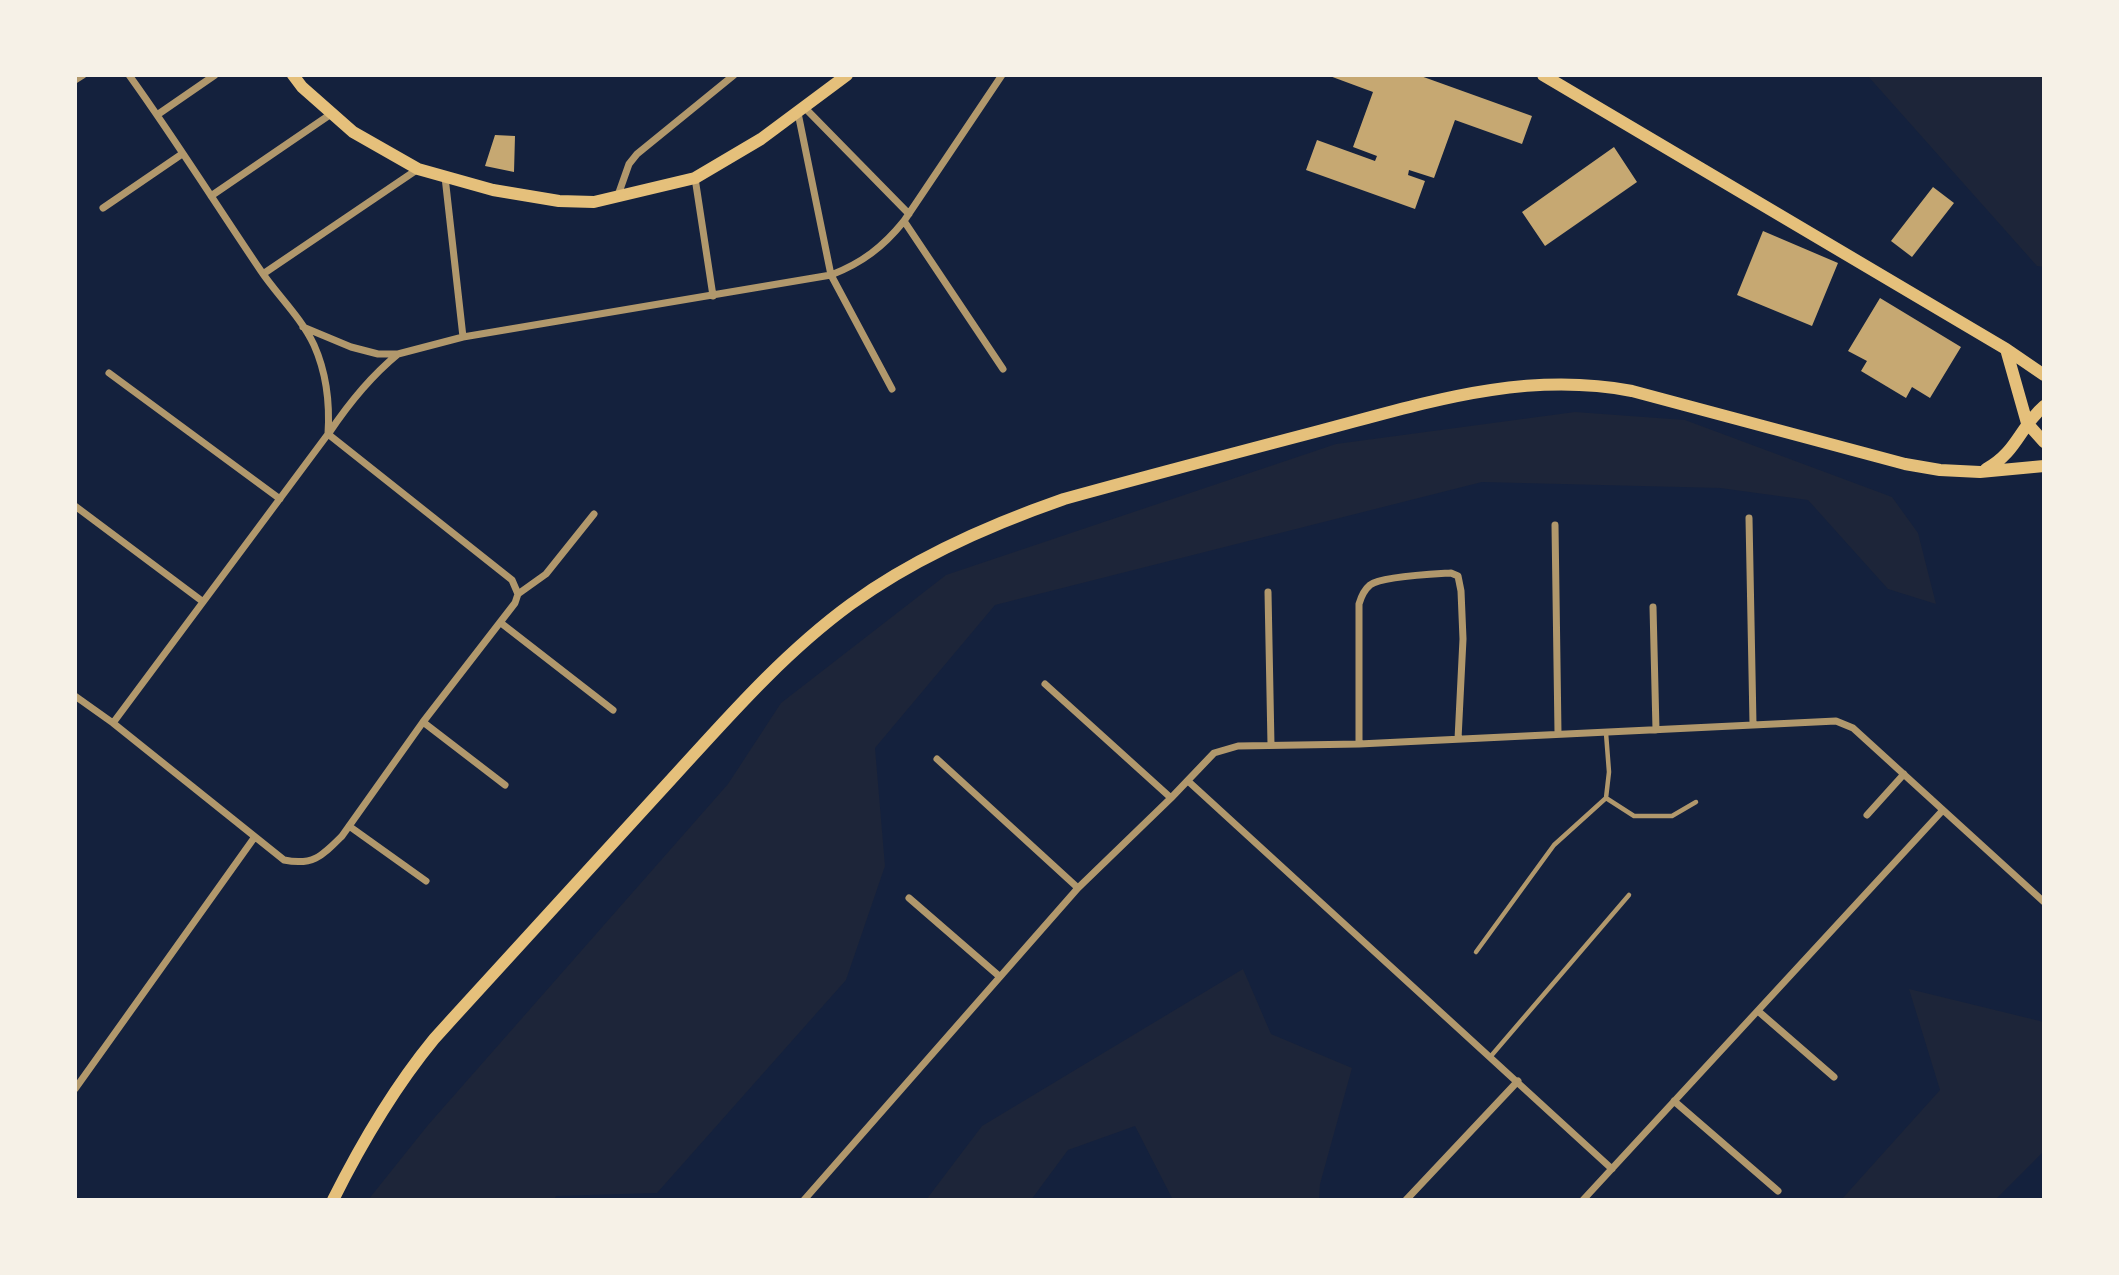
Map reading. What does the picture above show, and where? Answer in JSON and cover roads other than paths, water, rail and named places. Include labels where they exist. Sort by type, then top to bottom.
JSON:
[{"type":"main road","points":[[293,75],[331,114],[354,132],[418,169],[493,190],[559,201],[594,202],[695,178],[761,139],[847,75]]},
{"type":"main road","points":[[1543,75],[2006,349],[2044,375]]},
{"type":"main road","points":[[2006,349],[2027,424],[2044,442]]},
{"type":"main road","points":[[333,1200],[389,1097],[434,1039],[751,692],[819,629],[898,573],[1015,516],[1064,499],[1423,404],[1496,388],[1542,383],[1603,386],[1632,391],[1905,464],[1940,470],[1980,472],[2044,466]]},
{"type":"main road","points":[[1980,472],[2012,449],[2027,424],[2044,406]]},
{"type":"street","points":[[75,80],[83,75]]},
{"type":"street","points":[[129,75],[314,345],[329,408],[328,434]]},
{"type":"street","points":[[157,115],[215,75]]},
{"type":"street","points":[[617,198],[629,164],[637,154],[734,75]]},
{"type":"street","points":[[303,327],[351,347],[377,354],[398,354],[463,337],[831,275],[854,266],[889,240],[904,222],[1002,75]]},
{"type":"street","points":[[801,111],[909,214]]},
{"type":"street","points":[[801,111],[831,275],[892,389]]},
{"type":"street","points":[[211,195],[331,114]]},
{"type":"street","points":[[103,208],[182,154]]},
{"type":"street","points":[[263,274],[418,169]]},
{"type":"street","points":[[444,177],[463,337]]},
{"type":"street","points":[[695,178],[713,296]]},
{"type":"street","points":[[904,222],[1003,369]]},
{"type":"street","points":[[113,723],[360,390],[377,371],[398,354]]},
{"type":"street","points":[[109,373],[280,499]]},
{"type":"street","points":[[75,696],[113,723],[284,860],[309,862],[327,850],[349,826],[423,722],[501,623],[518,594],[512,580],[328,434]]},
{"type":"street","points":[[75,506],[202,601]]},
{"type":"street","points":[[518,594],[546,573],[594,514]]},
{"type":"street","points":[[1749,518],[1753,724]]},
{"type":"street","points":[[1555,526],[1558,733]]},
{"type":"street","points":[[1359,744],[1359,604],[1362,595],[1374,582],[1451,573],[1458,576],[1460,582],[1462,639],[1458,739]]},
{"type":"street","points":[[1268,592],[1271,745]]},
{"type":"street","points":[[1653,607],[1656,730]]},
{"type":"street","points":[[501,623],[613,710]]},
{"type":"street","points":[[1045,684],[1171,798]]},
{"type":"street","points":[[804,1200],[1079,888],[1214,753],[1238,746],[1359,744],[1836,721],[1853,728],[2044,902]]},
{"type":"street","points":[[423,722],[505,785]]},
{"type":"street","points":[[937,759],[1079,888]]},
{"type":"street","points":[[1867,815],[1904,774]]},
{"type":"street","points":[[1188,781],[1612,1169]]},
{"type":"street","points":[[1584,1200],[1943,810]]},
{"type":"street","points":[[349,826],[426,881]]},
{"type":"street","points":[[75,1089],[254,838]]},
{"type":"street","points":[[909,898],[999,976]]},
{"type":"street","points":[[1758,1011],[1834,1077]]},
{"type":"street","points":[[1406,1200],[1518,1082]]},
{"type":"street","points":[[1674,1101],[1778,1191]]},
{"type":"street","points":[[1590,1193],[1597,1200]]},
{"type":"lane","points":[[1476,952],[1555,845],[1606,797],[1609,772],[1606,732]]},
{"type":"lane","points":[[1606,797],[1634,816],[1672,816],[1696,802]]},
{"type":"lane","points":[[1491,1056],[1629,895]]}]
